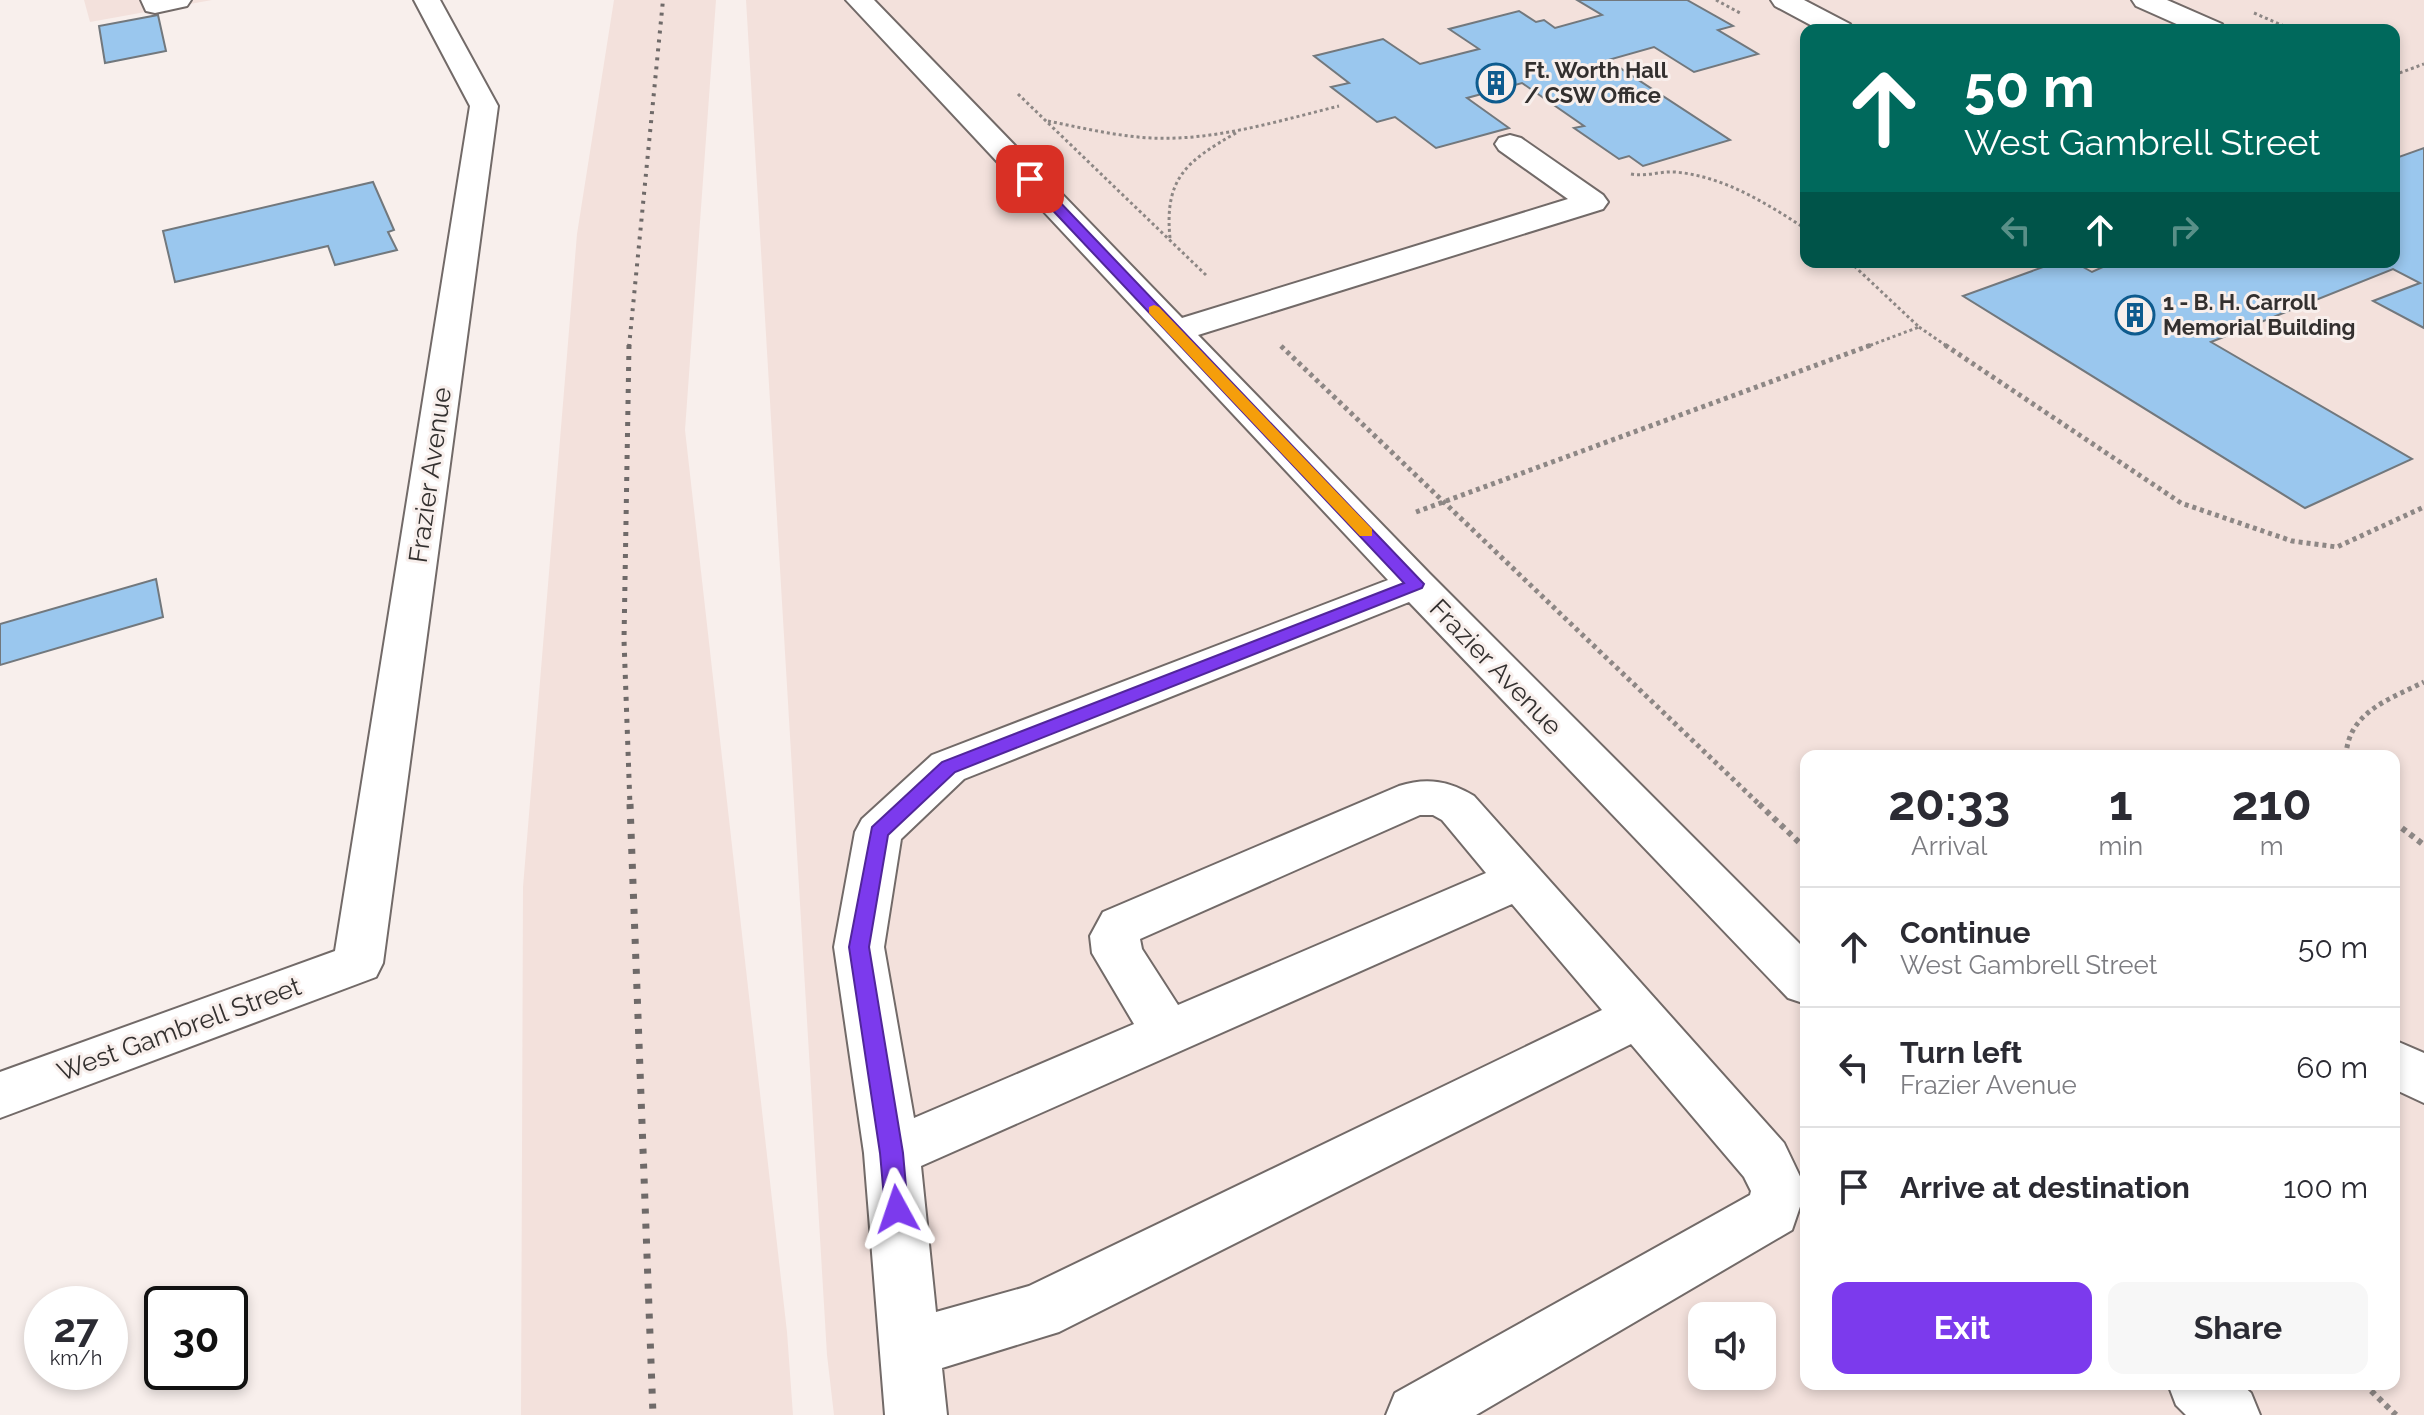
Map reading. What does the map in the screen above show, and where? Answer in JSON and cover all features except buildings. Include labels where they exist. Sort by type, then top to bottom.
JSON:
[{"type":"street","points":[[154,0],[155,5],[178,0]]},
{"type":"street","name":"Frazier Avenue","points":[[358,963],[484,106],[427,0]]},
{"type":"street","name":"Frazier Avenue","points":[[859,0],[1416,584],[1800,977]]},
{"type":"street","points":[[1784,0],[1829,24]]},
{"type":"street","points":[[2145,0],[2199,24]]},
{"type":"street","points":[[1174,331],[1592,202],[1510,144]]},
{"type":"street","points":[[916,1415],[892,1153],[859,947],[879,832],[948,767],[1416,584]]},
{"type":"street","points":[[1168,1033],[1117,953],[1115,936],[1120,926],[1415,798],[1441,798],[1458,808],[1764,1160],[1779,1191],[1772,1212],[1417,1415]]},
{"type":"street","points":[[892,1153],[1521,879]]},
{"type":"street","name":"West Gambrell Street","points":[[0,1095],[358,963]]},
{"type":"street","points":[[909,1348],[1038,1312],[1639,1016]]},
{"type":"street","points":[[2400,1066],[2424,1080]]},
{"type":"street","points":[[2204,1390],[2229,1415]]},
{"type":"path","points":[[2400,73],[2424,64]]},
{"type":"path","points":[[1012,88],[1800,843]]},
{"type":"path","points":[[989,135],[1046,121],[1128,137],[1240,131],[1339,106]]},
{"type":"path","points":[[1171,241],[1165,208],[1176,179],[1202,152],[1240,131]]},
{"type":"path","points":[[1551,173],[1608,168],[1639,177],[1672,171],[1726,183],[1758,198],[1800,225]]},
{"type":"path","points":[[1856,268],[1919,327],[2181,503],[2292,541],[2337,547],[2424,507]]},
{"type":"path","points":[[1365,531],[1919,327]]},
{"type":"path","points":[[2347,750],[2349,730],[2364,714],[2424,682]]},
{"type":"path","points":[[2400,827],[2424,845]]},
{"type":"path","points":[[2370,1390],[2396,1415]]},
{"type":"shaded area","points":[[84,0],[212,0],[90,22]]},
{"type":"shaded area","points":[[614,0],[716,0],[685,430],[787,1332],[793,1415],[521,1415],[523,887],[577,234]]},
{"type":"shaded area","points":[[746,0],[2424,0],[2424,1415],[834,1415],[827,1355]]},
{"type":"railway","points":[[629,347],[663,0]]},
{"type":"railway","points":[[629,345],[624,640],[630,806]]},
{"type":"railway","points":[[630,804],[653,1415]]},
{"type":"slow traffic","points":[[1154,310],[1366,532]]},
{"type":"place","name":"Ft. Worth Hall / CSW Office","points":[[1496,83]]},
{"type":"place","name":"1 - B. H. Carroll Memorial Building","points":[[2135,315]]},
{"type":"route","points":[[897,1209],[892,1153],[859,947],[879,832],[948,767],[1416,584],[1030,179]]}]
